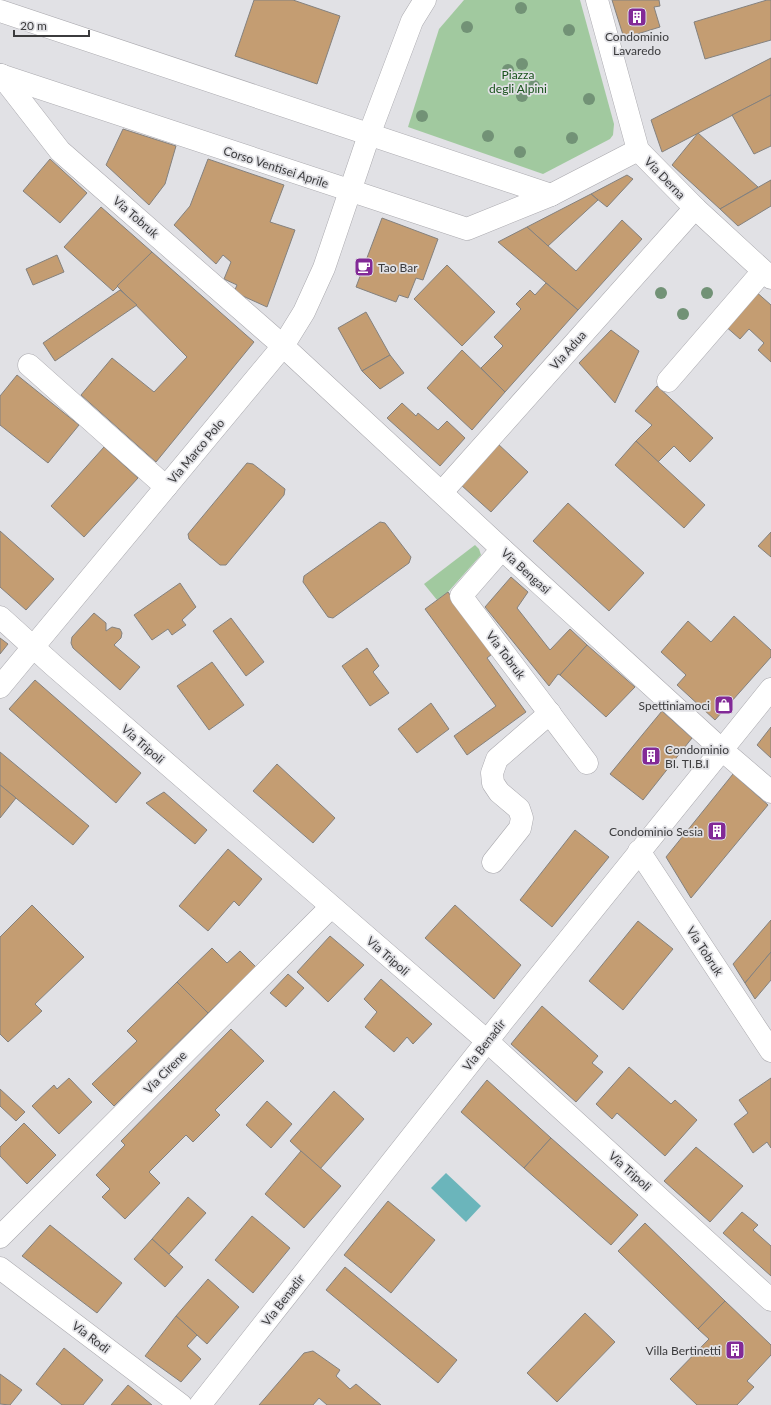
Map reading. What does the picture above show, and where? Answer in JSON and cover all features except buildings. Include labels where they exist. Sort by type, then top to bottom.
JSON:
[{"type":"street","points":[[350,191],[369,135],[412,20],[425,0]]},
{"type":"street","name":"Via Derna","points":[[597,0],[638,150],[695,208],[767,274]]},
{"type":"street","points":[[0,11],[551,195]]},
{"type":"street","name":"Corso Ventisei Aprile","points":[[1,75],[467,229],[551,195],[638,150]]},
{"type":"street","name":"Via Tobruk","points":[[1,75],[60,151],[283,346]]},
{"type":"street","name":"Via Marco Polo","points":[[0,687],[283,346],[304,312],[324,268],[350,191]]},
{"type":"street","name":"Via Adua","points":[[442,492],[695,208]]},
{"type":"street","points":[[668,381],[767,274]]},
{"type":"street","name":"Via Bengasi","points":[[283,346],[502,549],[721,749],[771,792]]},
{"type":"street","points":[[29,365],[166,487]]},
{"type":"street","name":"Via Tobruk","points":[[502,549],[461,596],[587,763]]},
{"type":"street","name":"Via Tripoli","points":[[0,617],[33,648],[487,1041],[771,1300]]},
{"type":"street","name":"Via Benadir","points":[[200,1405],[487,1041],[721,749],[771,689]]},
{"type":"street","points":[[493,862],[520,828],[522,818],[519,809],[499,792],[493,783],[492,773],[497,759],[550,713]]},
{"type":"street","name":"Via Tobruk","points":[[639,851],[771,1051]]},
{"type":"street","name":"Via Cirene","points":[[0,1237],[331,907]]},
{"type":"street","name":"Via Rodi","points":[[0,1268],[181,1405]]},
{"type":"green space","name":"Piazza degli Alpini","points":[[464,0],[580,0],[614,124],[613,135],[610,139],[543,174],[408,127],[439,29]]},
{"type":"green space","points":[[475,545],[479,549],[481,555],[448,592],[437,600],[424,584]]},
{"type":"water","points":[[446,1173],[481,1206],[466,1222],[431,1188]]},
{"type":"place","name":"Condominio Lavaredo","points":[[637,17]]},
{"type":"place","name":"Tao Bar","points":[[364,267]]},
{"type":"place","name":"Spettiniamoci","points":[[724,705]]},
{"type":"place","name":"Condominio BI. TI.B.I","points":[[651,756]]},
{"type":"place","name":"Condominio Sesia","points":[[717,831]]},
{"type":"place","name":"Villa Bertinetti","points":[[735,1350]]}]
